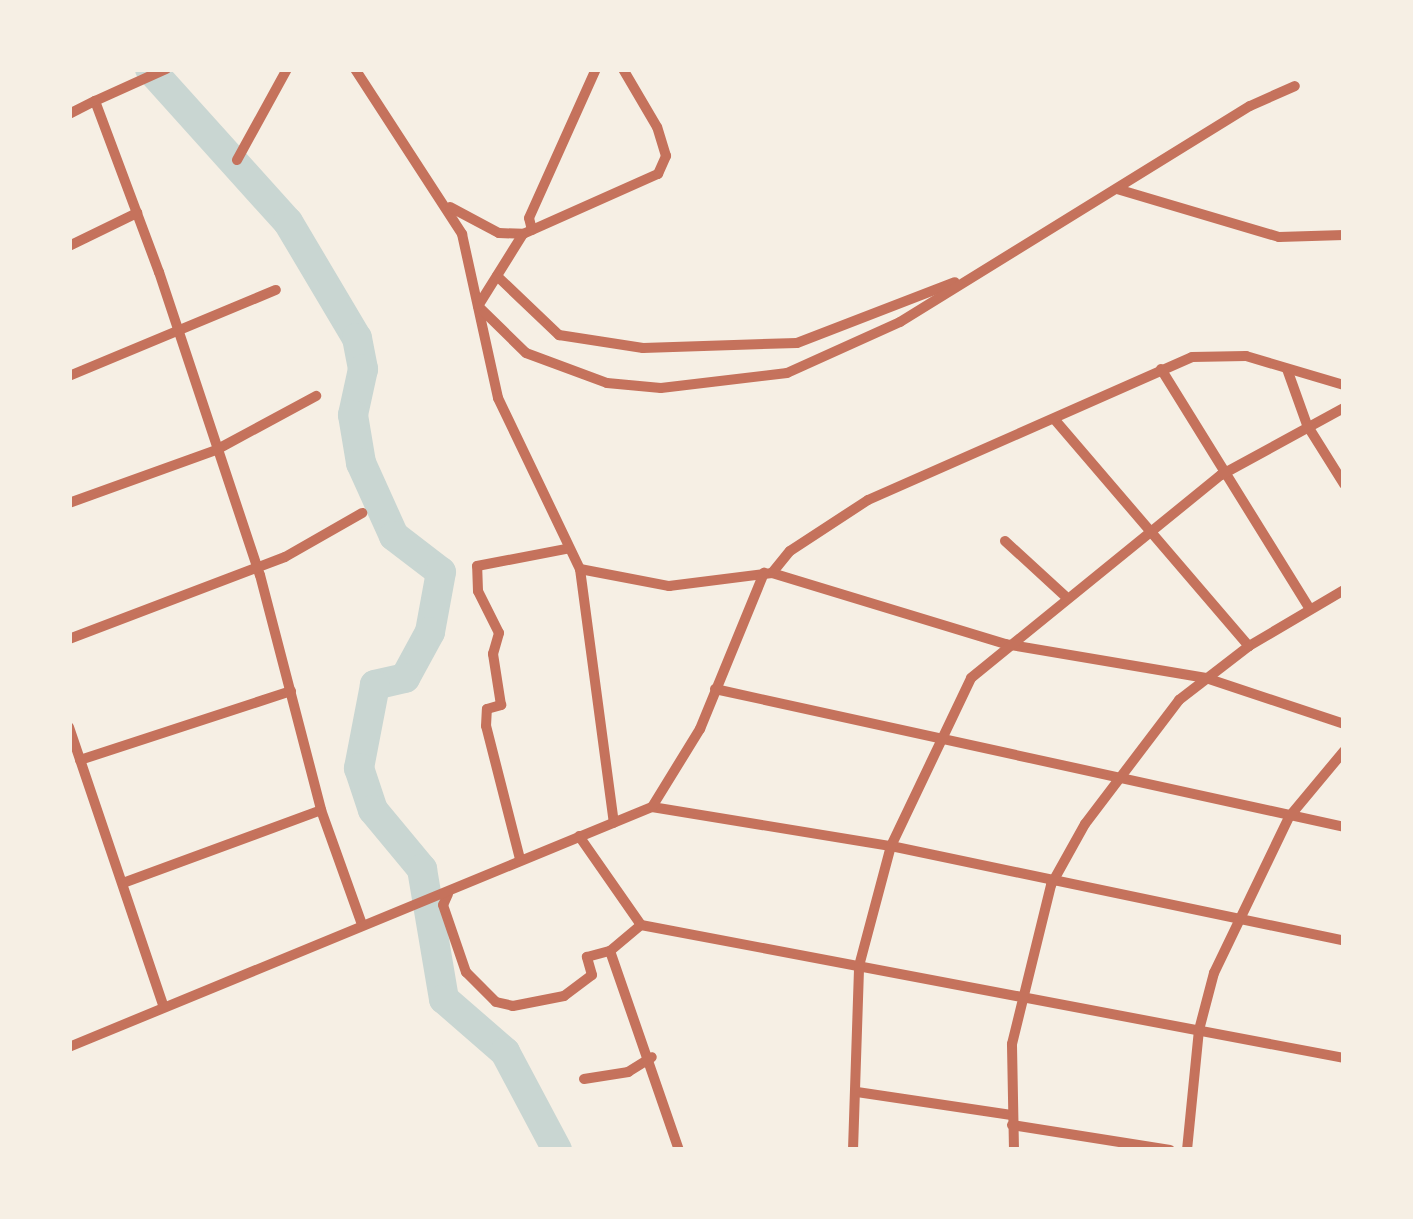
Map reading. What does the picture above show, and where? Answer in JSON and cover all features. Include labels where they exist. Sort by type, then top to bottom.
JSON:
[{"type":"street","points":[[69,114],[166,69]]},
{"type":"street","points":[[237,160],[287,69]]},
{"type":"street","points":[[355,69],[449,206],[498,398],[566,549],[580,569],[614,823]]},
{"type":"street","points":[[478,306],[528,232],[529,218],[596,69]]},
{"type":"street","points":[[449,206],[499,233],[528,232],[658,174],[665,156],[657,127],[623,69]]},
{"type":"street","points":[[478,306],[526,353],[555,367],[661,388],[788,374],[846,352],[1295,86]]},
{"type":"street","points":[[95,101],[217,449],[291,691],[321,810],[361,922]]},
{"type":"street","points":[[1117,189],[1279,237],[1344,235]]},
{"type":"street","points":[[69,246],[136,213]]},
{"type":"street","points":[[497,275],[559,335],[723,349],[797,343],[979,273]]},
{"type":"street","points":[[69,376],[276,290]]},
{"type":"street","points":[[69,1047],[361,922],[445,895],[520,859],[652,807],[682,765],[768,573],[790,551],[868,500],[1192,357],[1246,356],[1344,385]]},
{"type":"street","points":[[1161,368],[1221,475],[1310,609]]},
{"type":"street","points":[[1287,369],[1307,425],[1344,484]]},
{"type":"street","points":[[69,503],[217,449],[316,396]]},
{"type":"street","points":[[853,1150],[860,967],[891,846],[937,739],[971,678],[1005,644],[1221,475],[1344,408]]},
{"type":"street","points":[[1054,420],[1249,646]]},
{"type":"street","points":[[69,639],[253,565],[285,557],[362,513]]},
{"type":"street","points":[[1005,541],[1065,596]]},
{"type":"street","points":[[520,859],[486,726],[487,710],[501,705],[493,654],[499,633],[478,591],[478,566],[566,549]]},
{"type":"street","points":[[580,569],[669,586],[768,573],[1005,644],[1206,678],[1344,724]]},
{"type":"street","points":[[1014,1150],[1012,1044],[1051,885],[1120,777],[1179,700],[1249,646],[1344,590]]},
{"type":"street","points":[[715,689],[1344,827]]},
{"type":"street","points":[[80,760],[291,691]]},
{"type":"street","points":[[69,727],[163,1004]]},
{"type":"street","points":[[1187,1150],[1199,1030],[1238,916],[1289,817],[1344,751]]},
{"type":"street","points":[[652,807],[891,846],[1051,885],[1238,916],[1344,941]]},
{"type":"street","points":[[124,884],[321,810]]},
{"type":"street","points":[[579,836],[641,925],[1344,1058]]},
{"type":"street","points":[[445,895],[454,947],[496,1002],[564,996],[592,975],[587,957],[610,951],[641,925]]},
{"type":"street","points":[[610,951],[652,1057],[679,1150]]},
{"type":"street","points":[[584,1079],[628,1072],[652,1057]]},
{"type":"street","points":[[857,1092],[1170,1150]]},
{"type":"waterway","points":[[150,69],[288,222],[357,338],[363,369],[353,415],[361,463],[394,536],[441,572],[430,632],[405,678],[375,685],[359,768],[373,810],[422,869],[444,999],[505,1052],[557,1150]]}]
